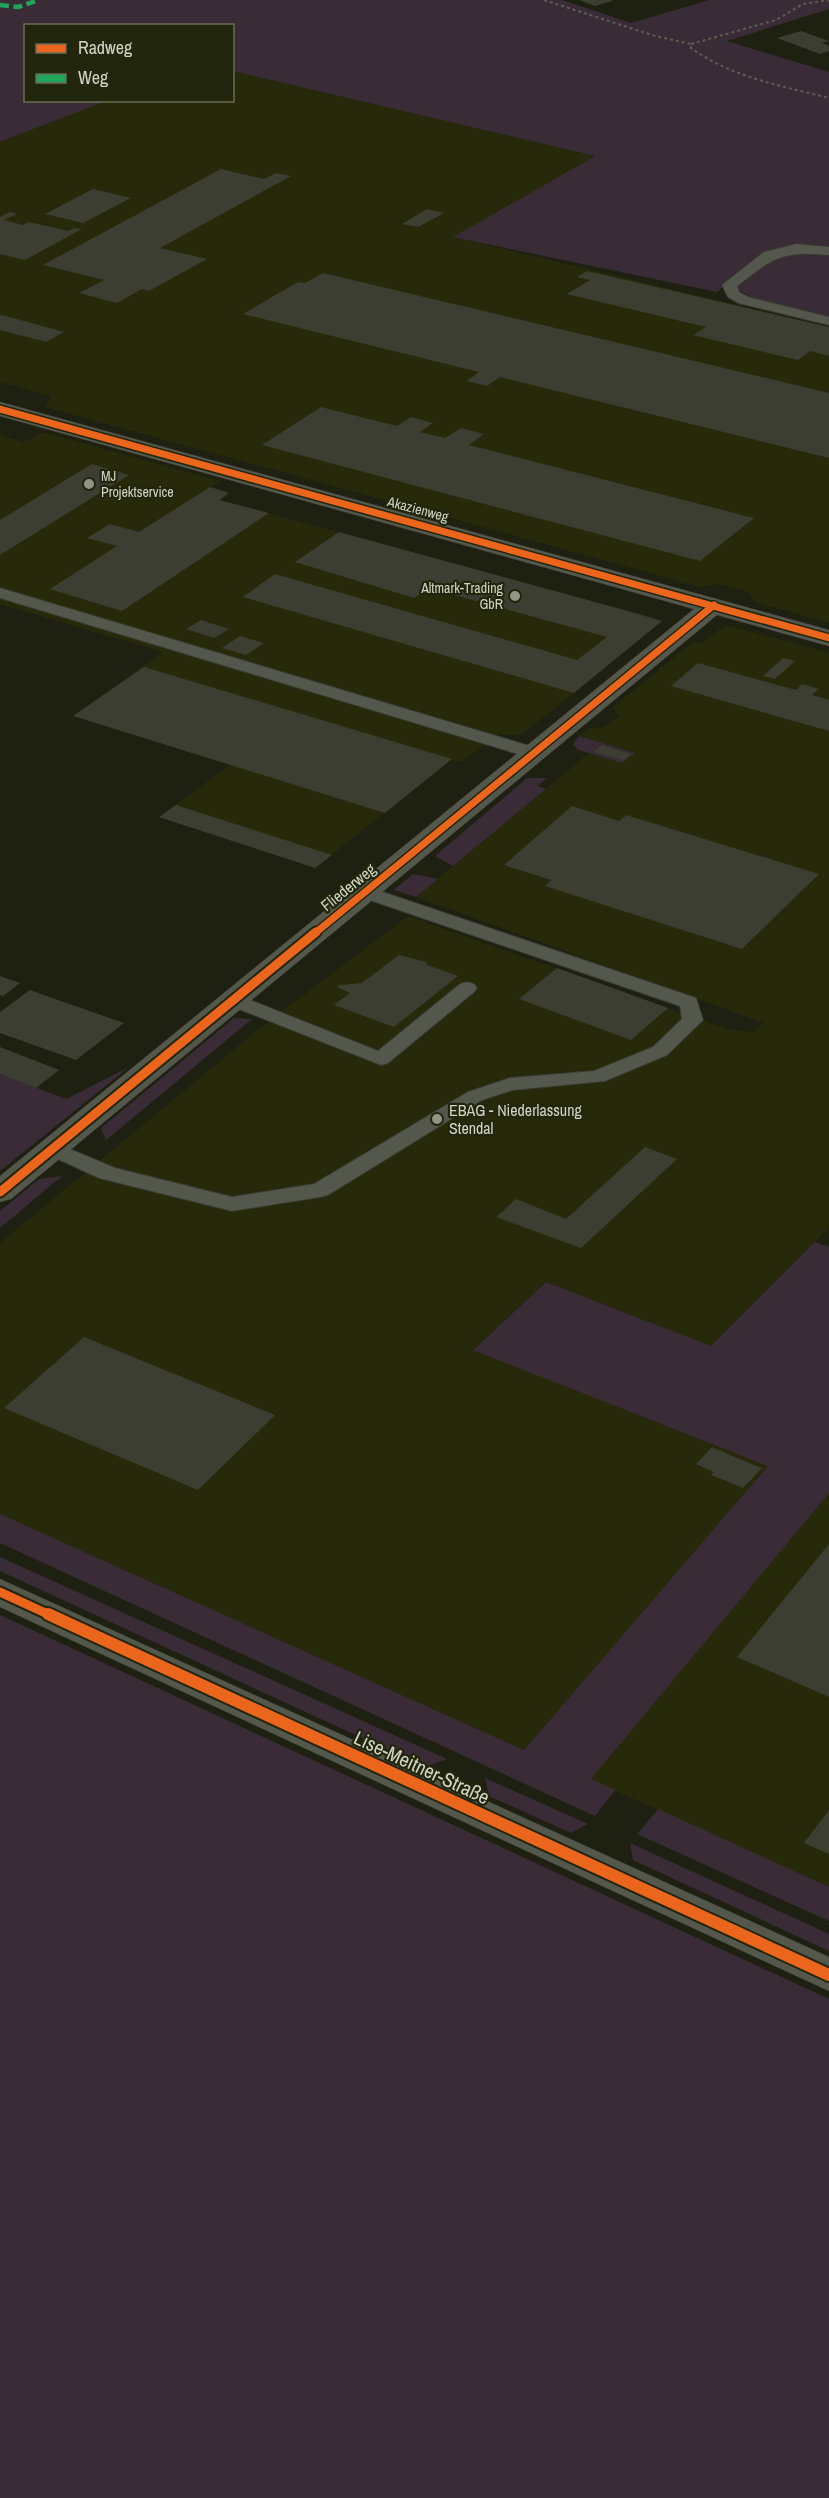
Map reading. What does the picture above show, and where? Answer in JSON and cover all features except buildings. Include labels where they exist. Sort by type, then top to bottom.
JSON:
[{"type":"street","name":"Akazienweg","points":[[0,409],[829,638]]},
{"type":"street","name":"Fliederweg","points":[[0,1192],[714,605]]},
{"type":"street","name":"Lise-Meitner-Straße","points":[[0,1592],[829,1975]]},
{"type":"lane","points":[[829,251],[796,248],[769,255],[729,285],[733,294],[743,300],[829,321]]},
{"type":"lane","points":[[0,593],[534,753]]},
{"type":"lane","points":[[53,1148],[107,1173],[232,1204],[320,1190],[475,1096],[510,1084],[598,1077],[660,1051],[693,1020],[689,1002],[365,892]]},
{"type":"lane","points":[[233,1000],[381,1059],[467,988]]},
{"type":"path","points":[[544,0],[655,36],[691,44],[776,20],[803,4],[829,0]]},
{"type":"path","points":[[798,0],[803,4]]},
{"type":"path","points":[[691,44],[691,48],[696,52],[721,65],[829,98]]},
{"type":"shaded area","points":[[0,0],[562,0],[631,23],[709,0],[829,0],[829,9],[727,41],[829,72],[829,248],[770,251],[751,261],[717,292],[453,237],[595,156],[234,71],[234,24],[24,24],[24,102],[103,102],[0,142]]},
{"type":"shaded area","points":[[234,71],[595,156],[454,237],[829,327],[829,623],[755,602],[748,592],[719,584],[701,587],[45,407],[51,396],[0,382],[0,142],[103,102],[234,102]]},
{"type":"shaded area","points":[[787,253],[829,253],[829,317],[753,299],[739,290],[737,284],[767,260]]},
{"type":"shaded area","points":[[43,432],[220,481],[211,487],[229,493],[220,500],[635,613],[574,693],[521,735],[498,734],[461,762],[451,760],[315,868],[159,817],[230,765],[73,716],[163,652],[0,604],[0,435],[24,442]]},
{"type":"shaded area","points":[[726,625],[829,653],[829,1228],[711,1346],[546,1282],[473,1349],[768,1466],[524,1750],[0,1514],[0,1243],[260,1028],[408,916],[727,1029],[753,1032],[764,1023],[416,897],[589,753],[622,763],[634,753],[579,736],[589,728],[604,727],[619,716],[612,708],[694,641],[700,643]]},
{"type":"shaded area","points":[[579,736],[635,753],[622,763],[578,750],[573,744]]},
{"type":"shaded area","points":[[527,778],[547,778],[537,786],[546,789],[453,866],[435,856]]},
{"type":"shaded area","points":[[413,874],[438,879],[416,897],[394,890]]},
{"type":"shaded area","points":[[234,1018],[252,1019],[106,1140],[101,1128]]},
{"type":"shaded area","points":[[129,1067],[0,1171],[0,1074],[66,1099]]},
{"type":"shaded area","points":[[62,1176],[0,1228],[0,1211],[39,1179]]},
{"type":"shaded area","points":[[815,1242],[829,1247],[829,1493],[591,1779],[615,1790],[595,1816],[0,1543],[0,1514],[524,1750],[768,1466],[473,1350],[546,1282],[711,1346]]},
{"type":"shaded area","points":[[829,1493],[829,1887],[590,1779]]},
{"type":"shaded area","points":[[0,1557],[447,1759],[425,1767],[0,1571]]},
{"type":"shaded area","points":[[0,1615],[829,1999],[829,2498],[0,2498]]},
{"type":"shaded area","points":[[485,1778],[588,1824],[571,1833],[489,1796]]},
{"type":"shaded area","points":[[658,1809],[829,1887],[829,1921],[637,1834]]},
{"type":"shaded area","points":[[630,1843],[829,1934],[829,1951],[633,1860]]},
{"type":"marked path","points":[[0,5],[18,7],[39,0]]},
{"type":"cycle path","points":[[0,409],[829,638]]},
{"type":"cycle path","points":[[0,1192],[714,605]]},
{"type":"cycle path","points":[[0,1592],[829,1975]]},
{"type":"place","name":"MJ Projektservice","points":[[89,484]]},
{"type":"place","name":"Altmark-Trading GbR","points":[[515,596]]},
{"type":"place","name":"EBAG - Niederlassung Stendal","points":[[437,1119]]}]
